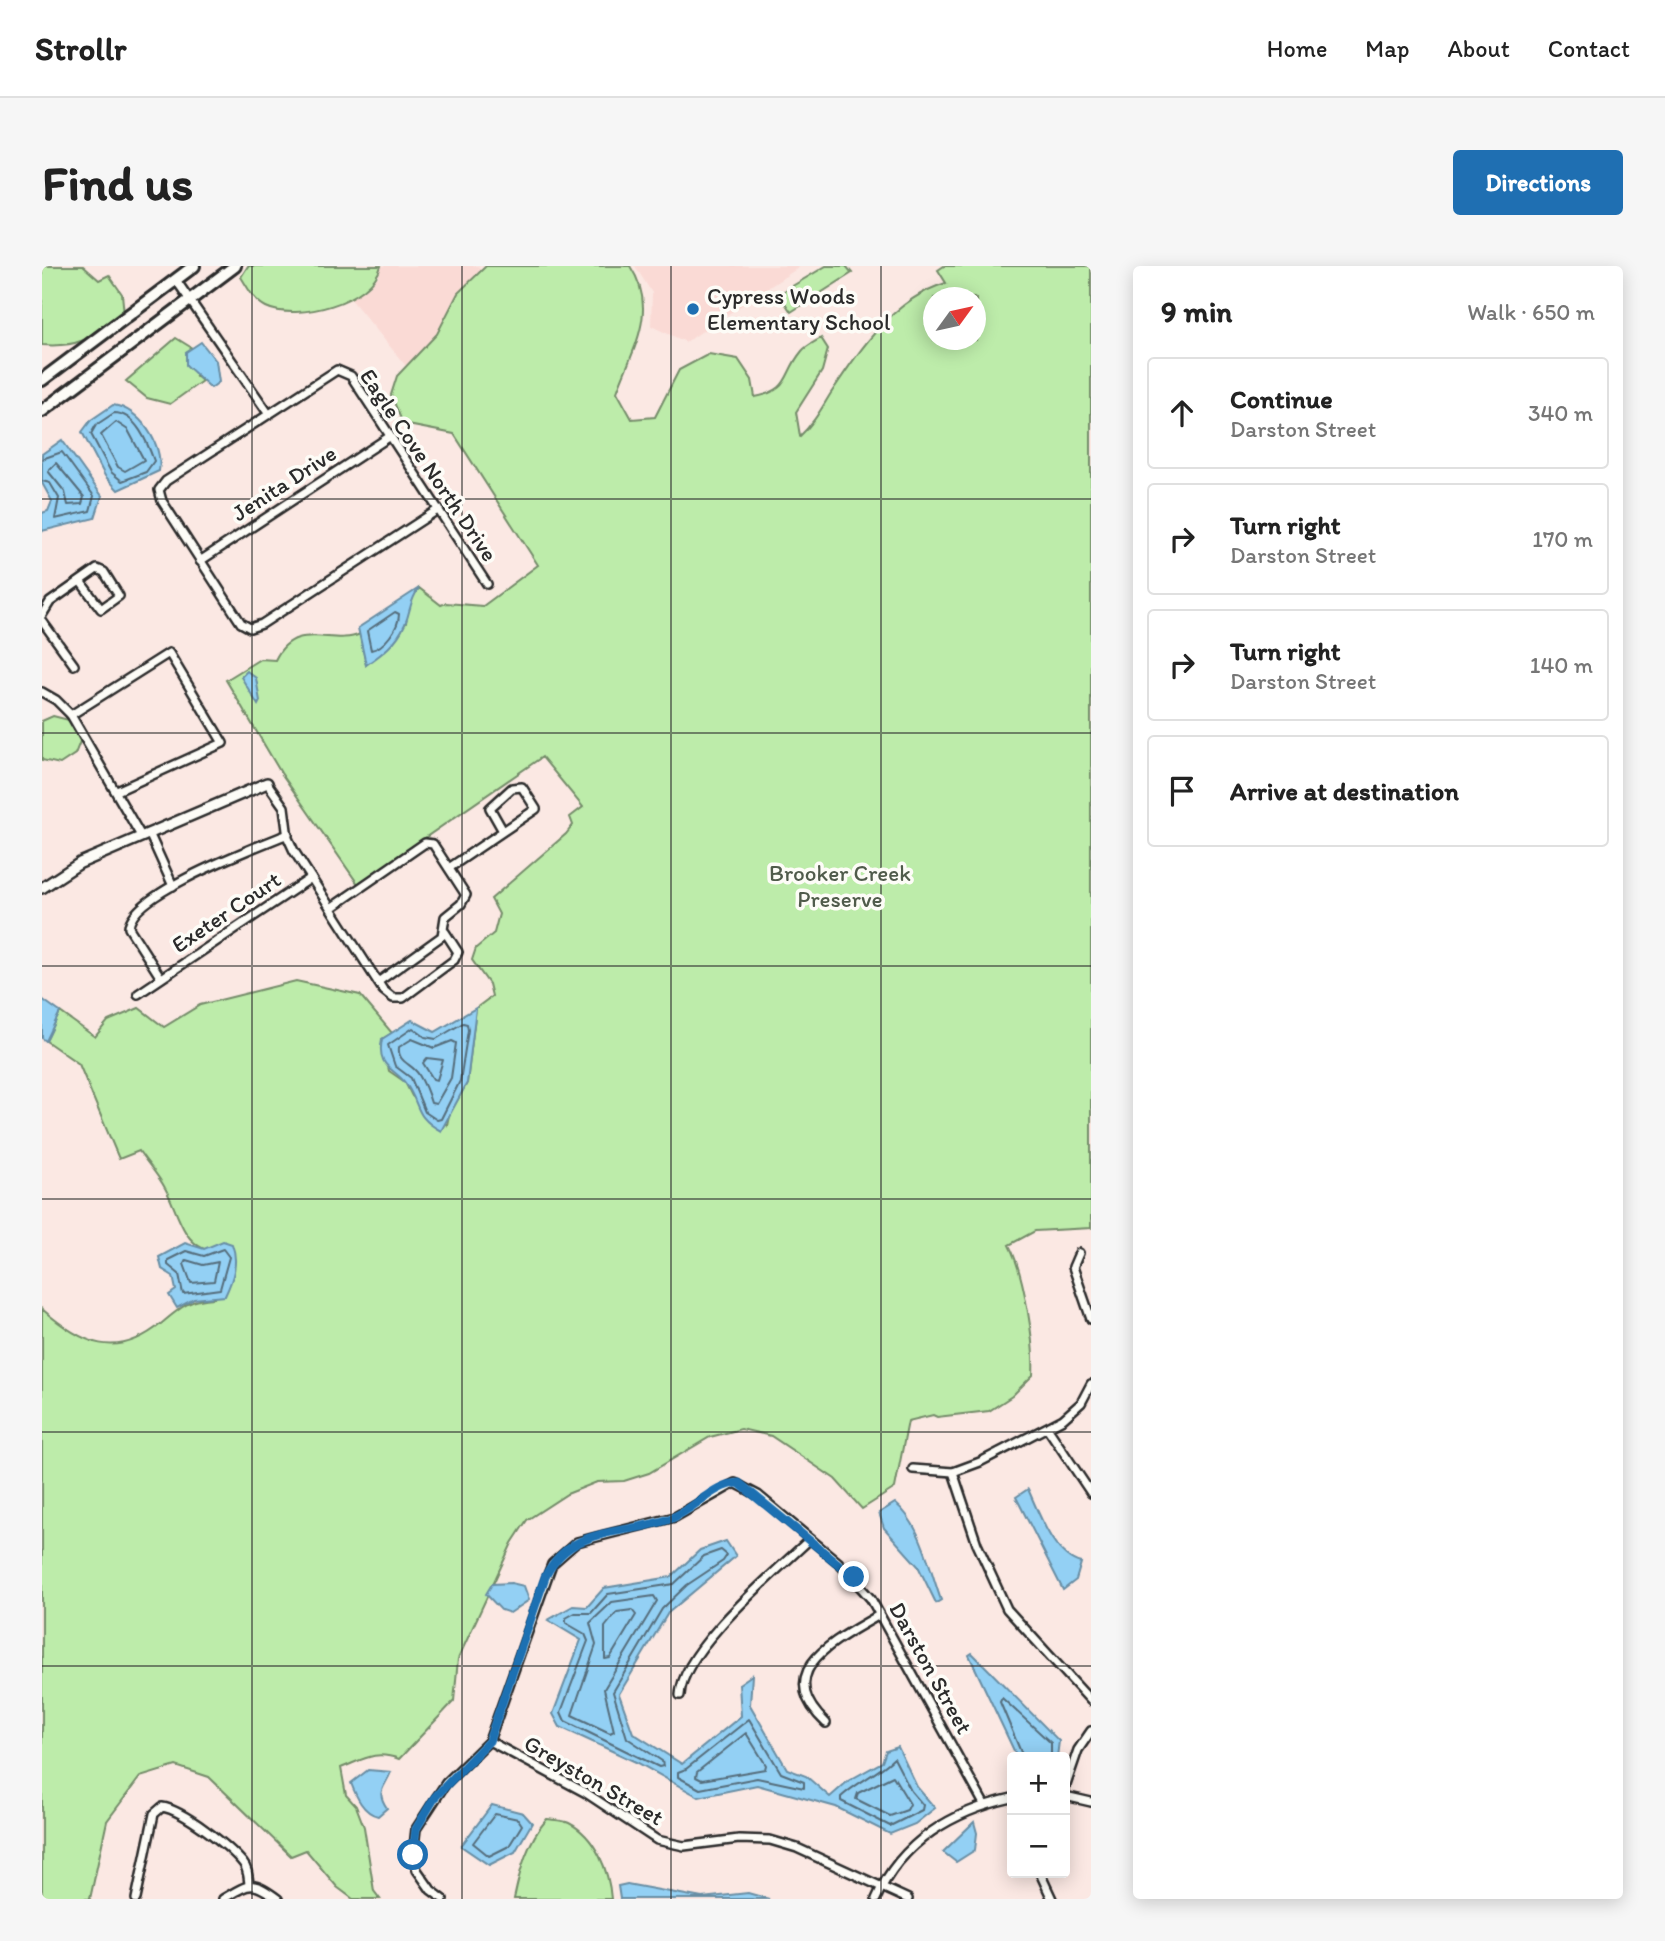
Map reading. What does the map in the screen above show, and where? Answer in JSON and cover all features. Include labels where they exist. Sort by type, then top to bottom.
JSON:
[{"type":"main road","points":[[42,380],[194,266]]},
{"type":"main road","points":[[42,411],[235,266]]},
{"type":"street","points":[[176,280],[268,413],[166,481],[159,490],[162,501],[242,623],[250,628],[262,624],[439,509]]},
{"type":"street","name":"Eagle Cove North Drive","points":[[268,413],[337,370],[351,376],[487,584]]},
{"type":"street","name":"Jenita Drive","points":[[200,561],[389,437]]},
{"type":"street","points":[[42,615],[50,602],[97,569],[104,572],[119,596],[101,609],[80,581]]},
{"type":"street","points":[[42,621],[74,665]]},
{"type":"street","points":[[71,715],[169,653],[223,743],[117,791]]},
{"type":"street","points":[[42,692],[56,700],[71,715],[173,886]]},
{"type":"street","points":[[42,888],[80,863],[267,783],[284,807],[294,851],[378,982],[393,998],[403,998],[454,960],[458,952],[445,932],[445,917],[461,904],[466,895],[433,844],[425,843],[331,908]]},
{"type":"street","points":[[449,868],[536,809],[522,787],[512,788],[490,808],[503,831]]},
{"type":"street","name":"Exeter Court","points":[[162,978],[129,928],[129,919],[135,910],[189,876],[288,834]]},
{"type":"street","name":"Exeter Court","points":[[138,994],[312,878]]},
{"type":"street","points":[[378,982],[445,932]]},
{"type":"street","points":[[1079,1253],[1073,1267],[1091,1319]]},
{"type":"street","points":[[913,1469],[953,1472],[980,1462],[1048,1429],[1081,1403],[1091,1384]]},
{"type":"street","points":[[1048,1429],[1091,1493]]},
{"type":"street","points":[[953,1472],[977,1544],[1007,1609],[1091,1701]]},
{"type":"street","name":"Darston Street","points":[[443,1899],[431,1890],[417,1870],[413,1855],[416,1829],[446,1783],[489,1741],[545,1577],[556,1557],[569,1546],[587,1538],[675,1517],[735,1483],[758,1495],[854,1577],[879,1615],[984,1804]]},
{"type":"street","points":[[680,1695],[681,1680],[718,1629],[810,1539]]},
{"type":"street","points":[[826,1723],[814,1711],[805,1685],[810,1666],[819,1651],[879,1615]]},
{"type":"street","points":[[1070,1770],[1091,1731]]},
{"type":"street","name":"Greyston Street","points":[[489,1741],[586,1793],[657,1840],[684,1846],[740,1839],[770,1840],[797,1848],[908,1899]]},
{"type":"street","points":[[1070,1797],[1091,1802]]},
{"type":"street","points":[[876,1899],[881,1886],[915,1843],[943,1823],[984,1804],[1007,1799]]},
{"type":"street","points":[[136,1899],[154,1814],[162,1807],[178,1811],[236,1856],[248,1871],[249,1884]]},
{"type":"street","points":[[1042,1878],[1052,1899]]},
{"type":"street","points":[[222,1899],[249,1884],[258,1885],[278,1899]]},
{"type":"shaded area","points":[[381,266],[478,266],[481,270],[458,293],[437,334],[406,366],[350,298],[366,289],[379,276]]},
{"type":"shaded area","name":"Cypress Woods Elementary School","points":[[635,266],[801,266],[686,342],[651,326],[652,293]]},
{"type":"green space","points":[[42,266],[83,266],[99,280],[109,275],[122,294],[124,314],[86,339],[67,345],[42,345]]},
{"type":"green space","points":[[248,266],[381,266],[375,279],[349,299],[332,306],[296,312],[279,311],[258,301],[241,277]]},
{"type":"green space","name":"Brooker Creek Preserve","points":[[486,266],[630,266],[638,282],[643,314],[636,344],[617,392],[632,419],[655,417],[679,370],[709,354],[738,359],[752,380],[755,397],[767,394],[781,386],[804,349],[821,338],[828,349],[822,371],[796,412],[800,436],[880,327],[894,313],[923,293],[923,350],[986,350],[986,287],[935,287],[946,283],[938,270],[944,266],[1091,266],[1091,1228],[1035,1231],[1009,1245],[1027,1308],[1033,1375],[1012,1396],[989,1411],[937,1417],[933,1415],[908,1421],[895,1488],[862,1509],[835,1479],[771,1436],[741,1429],[710,1437],[649,1473],[624,1481],[597,1482],[567,1494],[527,1520],[512,1543],[458,1659],[454,1701],[399,1759],[376,1756],[341,1768],[346,1795],[356,1806],[364,1827],[374,1891],[380,1899],[353,1899],[337,1887],[306,1850],[291,1856],[209,1777],[176,1766],[140,1777],[107,1821],[90,1899],[42,1899],[42,1309],[85,1339],[114,1344],[129,1342],[145,1335],[191,1302],[214,1298],[204,1249],[185,1231],[159,1178],[139,1151],[119,1159],[79,1064],[46,1041],[60,1012],[95,1037],[108,1021],[139,1008],[164,1027],[200,1005],[296,981],[360,995],[392,1033],[382,1039],[389,1071],[405,1082],[412,1096],[447,1125],[449,1115],[467,1083],[476,1008],[492,996],[489,984],[472,960],[476,948],[494,933],[499,914],[491,899],[566,834],[573,825],[570,817],[583,807],[542,757],[358,884],[281,773],[226,680],[260,659],[275,660],[283,647],[304,637],[338,638],[360,634],[366,665],[406,623],[408,604],[419,588],[441,605],[446,603],[483,606],[538,565],[454,434],[403,424],[391,395],[397,376],[437,334],[458,293]]},
{"type":"green space","points":[[826,266],[846,266],[852,273],[791,312],[779,294]]},
{"type":"green space","points":[[176,338],[192,348],[186,352],[196,376],[202,381],[170,404],[147,398],[126,381]]},
{"type":"green space","points":[[53,716],[69,720],[81,739],[75,754],[60,764],[42,760],[42,721]]},
{"type":"green space","points":[[547,1819],[569,1823],[587,1837],[604,1866],[611,1899],[514,1899],[529,1847]]},
{"type":"water","points":[[201,342],[216,361],[219,382],[211,388],[186,365],[186,352]]},
{"type":"water","points":[[113,405],[132,413],[148,429],[160,461],[159,471],[118,490],[105,476],[82,432],[91,420]]},
{"type":"water","points":[[62,440],[102,496],[95,518],[42,531],[42,513],[48,511],[52,501],[42,483],[42,454]]},
{"type":"water","points":[[419,588],[398,637],[366,665],[358,628]]},
{"type":"water","points":[[247,671],[256,678],[260,701],[258,705],[241,677]]},
{"type":"water","points":[[42,999],[60,1012],[46,1041],[42,1038]]},
{"type":"water","points":[[476,1008],[467,1083],[441,1131],[426,1121],[411,1091],[384,1062],[382,1039],[412,1020],[435,1032]]},
{"type":"water","points":[[223,1241],[232,1244],[235,1257],[233,1277],[225,1296],[194,1299],[177,1308],[169,1295],[176,1290],[173,1276],[162,1269],[159,1257],[185,1243],[204,1249]]},
{"type":"water","points":[[1028,1489],[1055,1543],[1071,1559],[1081,1563],[1076,1580],[1063,1590],[1016,1497]]},
{"type":"water","points":[[895,1503],[912,1522],[924,1548],[941,1600],[936,1603],[918,1566],[884,1528],[879,1513]]},
{"type":"water","points":[[726,1541],[736,1556],[668,1613],[619,1694],[633,1733],[682,1764],[741,1716],[739,1684],[752,1675],[750,1705],[787,1769],[806,1776],[830,1797],[848,1781],[882,1762],[886,1751],[898,1747],[917,1787],[935,1808],[915,1824],[890,1834],[836,1807],[757,1785],[699,1797],[638,1763],[560,1727],[553,1714],[581,1640],[548,1620],[573,1606],[587,1607],[604,1588],[671,1577],[700,1550]]},
{"type":"water","points":[[511,1583],[524,1586],[529,1600],[510,1613],[501,1610],[486,1594],[492,1584]]},
{"type":"water","points":[[972,1653],[1059,1741],[1058,1752],[1015,1752],[969,1655]]},
{"type":"water","points":[[368,1770],[391,1772],[381,1793],[387,1808],[378,1816],[364,1808],[351,1783]]},
{"type":"water","points":[[492,1805],[523,1813],[532,1823],[515,1852],[489,1865],[461,1846]]},
{"type":"water","points":[[974,1822],[977,1833],[975,1850],[956,1862],[943,1852]]},
{"type":"water","points":[[627,1884],[702,1898],[748,1893],[769,1899],[620,1899],[618,1886]]},
{"type":"place","name":"Cypress Woods Elementary School","points":[[693,309]]},
{"type":"route","points":[[413,1855],[416,1829],[435,1797],[489,1741],[545,1577],[556,1557],[569,1546],[587,1538],[675,1517],[719,1489],[739,1483],[758,1495],[854,1577]]}]
